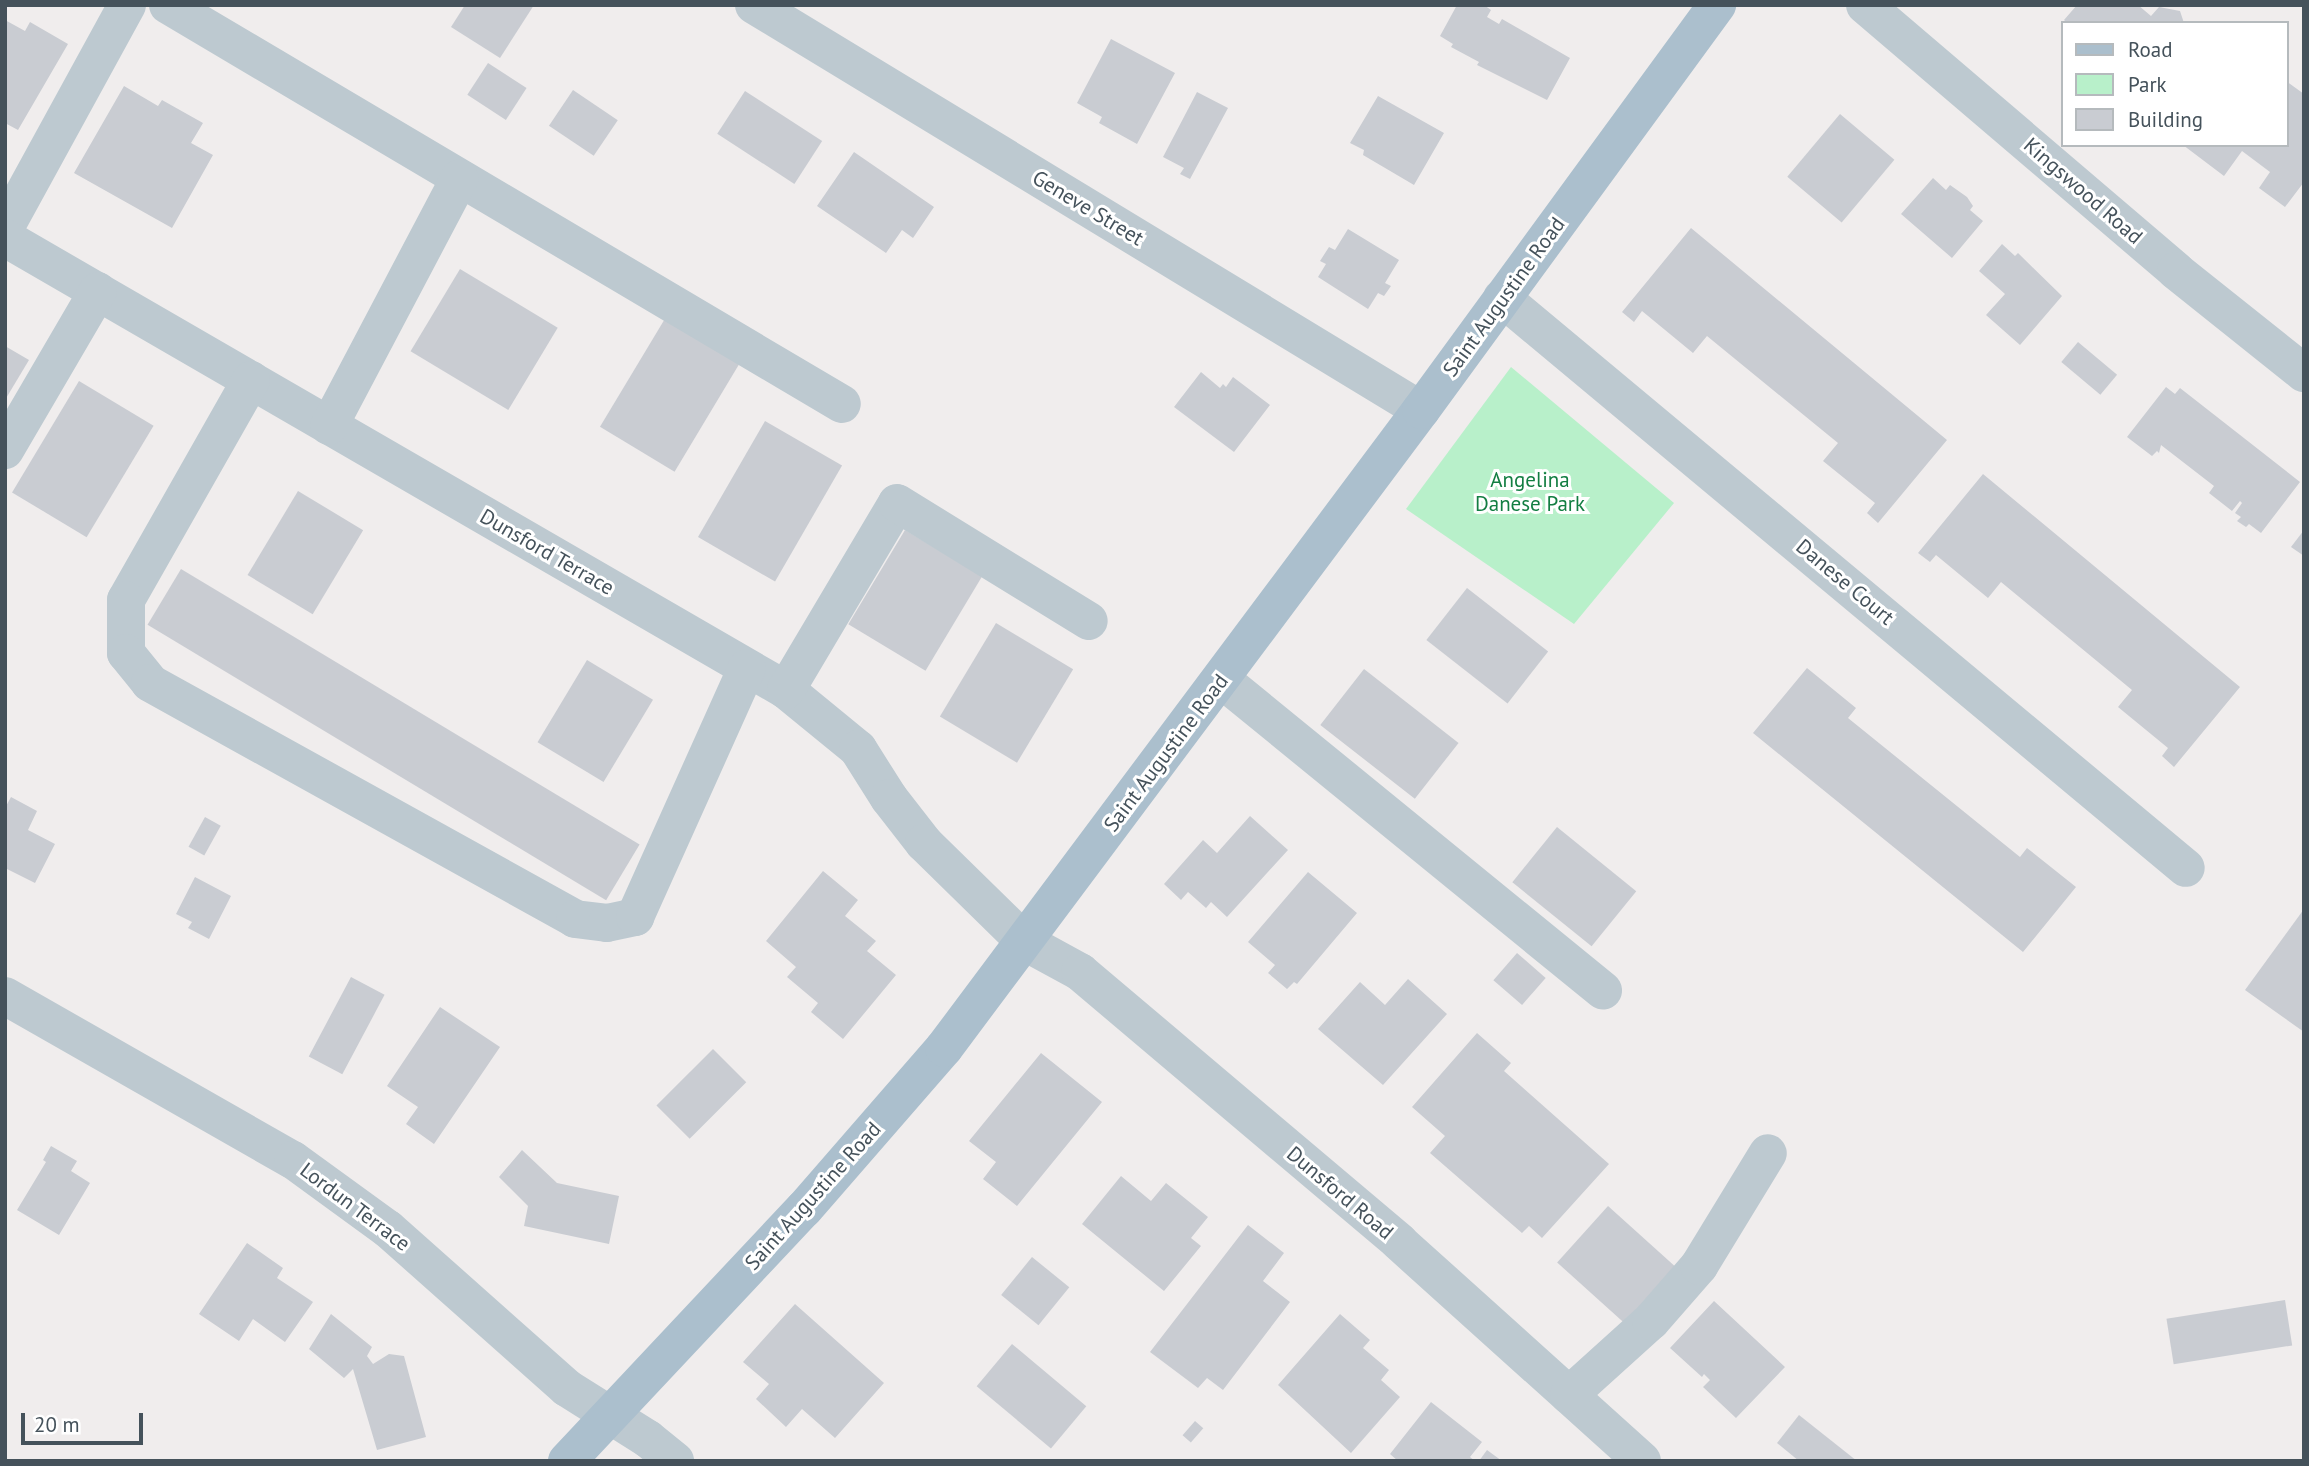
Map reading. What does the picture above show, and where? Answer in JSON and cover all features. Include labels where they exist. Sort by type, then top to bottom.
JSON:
[{"type":"main road","name":"Saint Augustine Road","points":[[568,1461],[804,1209],[944,1048],[1421,410],[1717,5]]},
{"type":"street","points":[[5,228],[127,5]]},
{"type":"street","points":[[168,5],[842,404]]},
{"type":"street","name":"Geneve Street","points":[[754,5],[1421,410]]},
{"type":"street","name":"Kingswood Road","points":[[1865,5],[2176,271],[2304,373]]},
{"type":"street","points":[[329,426],[460,178]]},
{"type":"street","name":"Dunsford Terrace","points":[[5,238],[786,691],[858,749],[889,798],[924,843],[1025,942]]},
{"type":"street","points":[[5,450],[98,291]]},
{"type":"street","name":"Danese Court","points":[[1502,298],[1806,549],[2186,869]]},
{"type":"street","points":[[251,380],[125,600],[126,653],[150,683],[575,919],[607,923],[635,917],[747,668]]},
{"type":"street","points":[[786,691],[897,503],[1089,621]]},
{"type":"street","points":[[1221,679],[1602,990]]},
{"type":"street","name":"Dunsford Road","points":[[1025,942],[1080,972],[1399,1242],[1642,1461]]},
{"type":"street","name":"Lordun Terrace","points":[[5,996],[293,1160],[388,1229],[567,1388],[648,1438],[675,1461]]},
{"type":"street","points":[[1569,1395],[1651,1321],[1699,1266],[1768,1153]]},
{"type":"green space","name":"Angelina Danese Park","points":[[1511,367],[1674,503],[1574,624],[1406,509]]},
{"type":"building","points":[[465,5],[534,5],[500,58],[451,27]]},
{"type":"building","points":[[1457,5],[1484,5],[1491,10],[1487,17],[1499,24],[1502,19],[1570,58],[1547,100],[1477,65],[1479,62],[1451,47],[1453,44],[1440,36]]},
{"type":"building","points":[[2077,5],[2138,5],[2151,16],[2159,7],[2180,11],[2183,21],[2065,21]]},
{"type":"building","points":[[5,20],[25,31],[30,22],[68,44],[18,130],[5,123]]},
{"type":"building","points":[[1111,39],[1175,73],[1137,144],[1099,123],[1102,117],[1077,103]]},
{"type":"building","points":[[488,63],[527,88],[506,120],[467,95]]},
{"type":"building","points":[[2288,82],[2304,94],[2304,182],[2285,207],[2259,188],[2270,172],[2242,151],[2224,176],[2186,147],[2288,147]]},
{"type":"building","points":[[124,86],[158,106],[162,100],[203,123],[191,143],[213,155],[172,228],[74,173]]},
{"type":"building","points":[[573,90],[618,120],[594,156],[549,126]]},
{"type":"building","points":[[745,91],[822,141],[794,184],[717,134]]},
{"type":"building","points":[[1197,92],[1228,108],[1190,179],[1180,174],[1184,168],[1163,157]]},
{"type":"building","points":[[1378,96],[1444,133],[1414,185],[1363,155],[1364,150],[1350,143]]},
{"type":"building","points":[[1840,114],[1894,160],[1842,222],[1787,177]]},
{"type":"building","points":[[854,152],[934,207],[913,238],[902,230],[886,253],[817,206]]},
{"type":"building","points":[[1933,178],[1946,190],[1950,185],[1967,197],[1973,206],[1970,210],[1983,221],[1952,258],[1901,214]]},
{"type":"building","points":[[1691,228],[1947,440],[1878,523],[1867,513],[1875,503],[1823,461],[1838,443],[1707,336],[1693,353],[1642,311],[1634,322],[1622,312]]},
{"type":"building","points":[[1348,229],[1399,260],[1385,283],[1391,286],[1384,296],[1378,293],[1368,309],[1318,277],[1326,264],[1320,261],[1329,247],[1335,250]]},
{"type":"building","points":[[2002,244],[2015,256],[2018,253],[2062,296],[2020,345],[1986,315],[2005,294],[1979,271]]},
{"type":"building","points":[[460,269],[558,328],[508,410],[411,351]]},
{"type":"building","points":[[669,312],[744,357],[675,472],[600,427]]},
{"type":"building","points":[[2078,342],[2117,375],[2100,395],[2061,362]]},
{"type":"building","points":[[5,346],[29,360],[5,400]]},
{"type":"building","points":[[1201,372],[1220,388],[1223,384],[1226,387],[1233,377],[1270,405],[1234,452],[1174,407]]},
{"type":"building","points":[[79,381],[154,426],[87,537],[12,492]]},
{"type":"building","points":[[2166,387],[2175,394],[2180,388],[2300,482],[2261,533],[2249,524],[2246,527],[2237,521],[2241,517],[2235,513],[2242,503],[2240,501],[2232,511],[2209,493],[2214,486],[2161,445],[2159,453],[2157,451],[2152,456],[2127,437]]},
{"type":"building","points":[[765,421],[842,466],[775,582],[698,537]]},
{"type":"building","points":[[1983,474],[2240,687],[2174,767],[2162,756],[2168,748],[2118,707],[2132,690],[2001,582],[1988,598],[1936,555],[1930,562],[1918,553]]},
{"type":"building","points":[[298,491],[363,530],[313,614],[248,575]]},
{"type":"building","points":[[905,530],[982,576],[925,671],[848,624]]},
{"type":"building","points":[[2304,530],[2304,556],[2291,547]]},
{"type":"building","points":[[181,569],[640,845],[606,900],[148,625]]},
{"type":"building","points":[[1467,588],[1548,651],[1508,703],[1426,640]]},
{"type":"building","points":[[996,623],[1073,669],[1017,763],[940,716]]},
{"type":"building","points":[[587,660],[653,700],[604,782],[538,742]]},
{"type":"building","points":[[1807,668],[1856,708],[1848,718],[2020,857],[2027,848],[2076,887],[2023,952],[1753,733]]},
{"type":"building","points":[[1364,669],[1459,743],[1415,799],[1320,725]]},
{"type":"building","points":[[11,797],[37,811],[28,830],[55,844],[35,883],[5,868],[5,808]]},
{"type":"building","points":[[1250,816],[1288,850],[1227,917],[1211,902],[1206,908],[1188,892],[1181,900],[1164,884],[1203,840],[1217,853]]},
{"type":"building","points":[[205,817],[221,826],[204,855],[189,847]]},
{"type":"building","points":[[1557,827],[1636,891],[1592,946],[1512,882]]},
{"type":"building","points":[[823,871],[858,900],[845,916],[876,941],[867,951],[896,975],[843,1039],[811,1012],[818,1003],[787,977],[796,967],[766,941]]},
{"type":"building","points":[[1308,872],[1357,913],[1297,984],[1294,982],[1287,989],[1268,973],[1275,965],[1248,942]]},
{"type":"building","points":[[195,877],[231,896],[209,939],[188,928],[192,922],[176,914]]},
{"type":"building","points":[[2304,909],[2304,1032],[2245,990]]},
{"type":"building","points":[[1517,953],[1546,978],[1522,1005],[1493,980]]},
{"type":"building","points":[[351,977],[385,995],[342,1074],[309,1056]]},
{"type":"building","points":[[1408,979],[1447,1014],[1383,1085],[1318,1029],[1360,982],[1385,1005]]},
{"type":"building","points":[[440,1007],[500,1047],[434,1144],[406,1124],[418,1107],[387,1086]]},
{"type":"building","points":[[1477,1033],[1511,1063],[1504,1071],[1609,1164],[1542,1238],[1529,1226],[1522,1233],[1430,1153],[1445,1136],[1412,1107]]},
{"type":"building","points":[[713,1049],[746,1082],[690,1139],[656,1106]]},
{"type":"building","points":[[1041,1053],[1102,1102],[1017,1206],[983,1179],[996,1162],[969,1141]]},
{"type":"building","points":[[51,1146],[77,1161],[71,1171],[90,1183],[59,1235],[17,1210],[46,1162],[43,1160]]},
{"type":"building","points":[[522,1150],[557,1183],[619,1196],[609,1244],[524,1226],[528,1206],[499,1177]]},
{"type":"building","points":[[1121,1176],[1151,1201],[1166,1183],[1208,1217],[1191,1238],[1201,1246],[1164,1291],[1082,1224]]},
{"type":"building","points":[[1608,1206],[1679,1270],[1628,1327],[1557,1262]]},
{"type":"building","points":[[1248,1225],[1284,1253],[1263,1281],[1290,1302],[1223,1390],[1207,1378],[1198,1388],[1150,1352]]},
{"type":"building","points":[[247,1243],[283,1268],[277,1278],[313,1302],[285,1342],[253,1319],[239,1341],[199,1314]]},
{"type":"building","points":[[1032,1257],[1069,1287],[1038,1325],[1001,1295]]},
{"type":"building","points":[[2285,1300],[2292,1345],[2174,1364],[2166,1319]]},
{"type":"building","points":[[1714,1301],[1785,1367],[1736,1418],[1703,1387],[1710,1380],[1704,1374],[1702,1377],[1670,1348]]},
{"type":"building","points":[[795,1304],[884,1383],[835,1438],[802,1409],[786,1427],[756,1399],[769,1384],[743,1362]]},
{"type":"building","points":[[331,1314],[372,1347],[367,1356],[373,1364],[389,1354],[404,1356],[426,1437],[377,1450],[353,1369],[344,1378],[309,1349]]},
{"type":"building","points":[[1340,1314],[1370,1340],[1363,1348],[1389,1370],[1381,1380],[1400,1397],[1351,1453],[1278,1385]]},
{"type":"building","points":[[1012,1344],[1086,1406],[1051,1448],[977,1386]]},
{"type":"building","points":[[1431,1402],[1482,1442],[1470,1457],[1475,1461],[1398,1461],[1390,1454]]},
{"type":"building","points":[[1799,1415],[1857,1461],[1799,1461],[1777,1443]]},
{"type":"building","points":[[1195,1421],[1203,1428],[1191,1443],[1183,1435]]},
{"type":"building","points":[[1487,1450],[1502,1461],[1479,1461]]}]
